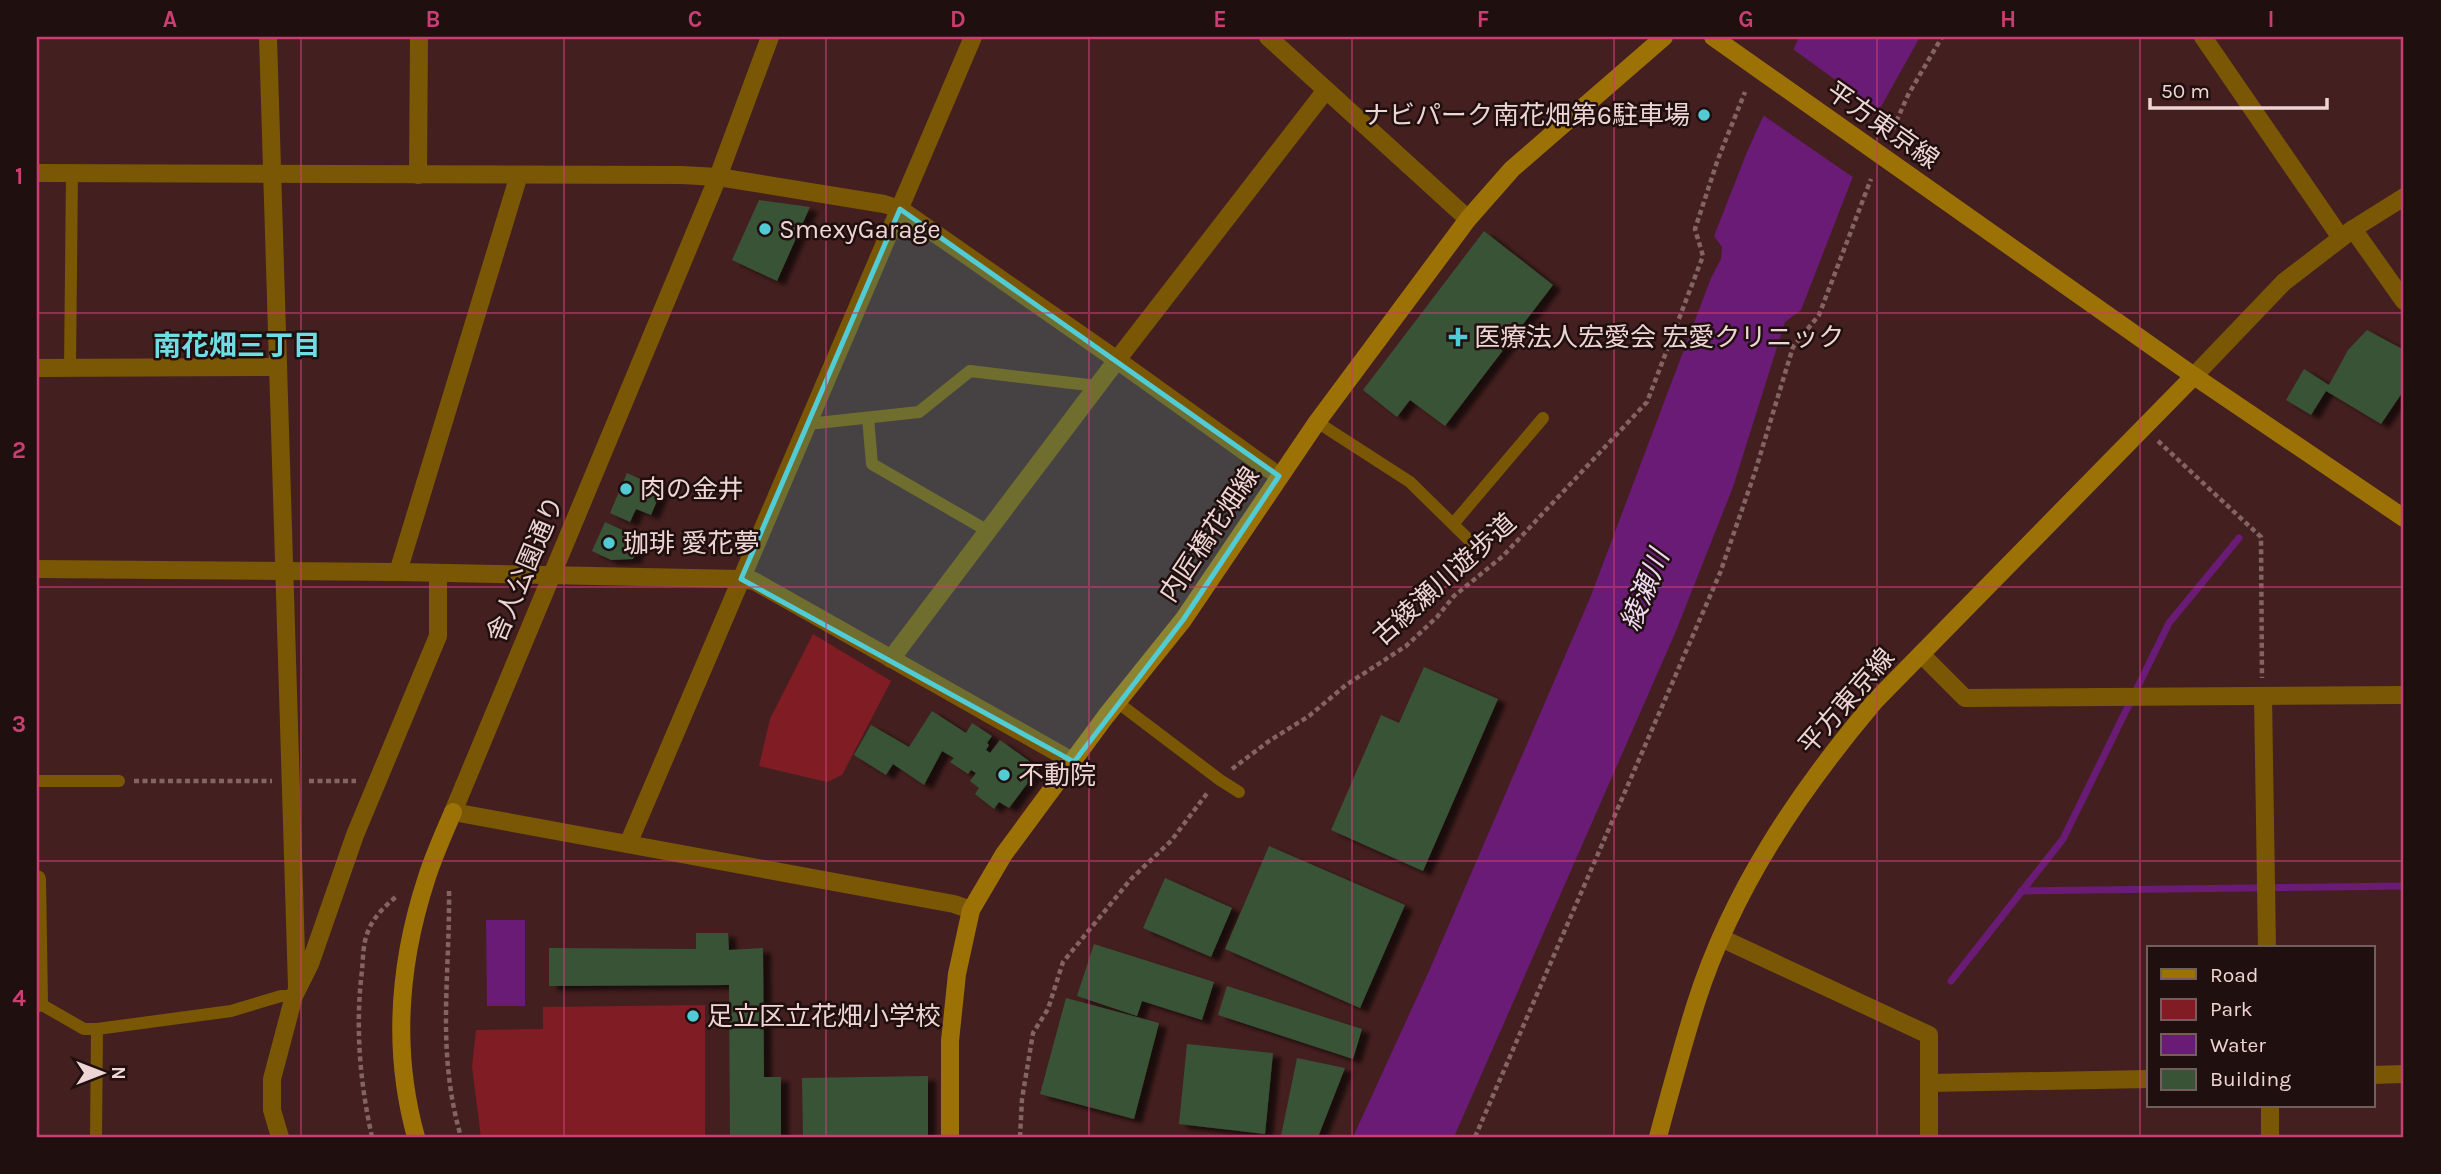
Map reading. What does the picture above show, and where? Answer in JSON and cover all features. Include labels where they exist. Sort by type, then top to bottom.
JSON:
[{"type":"main road","name":"内匠橋花畑線","points":[[950,1137],[952,1007],[967,923],[971,910],[1004,854],[1117,702],[1183,621],[1317,422],[1425,273],[1468,219],[1512,169],[1664,37]]},
{"type":"main road","name":"平方東京線","points":[[1713,37],[2194,376],[2404,518]]},
{"type":"main road","name":"平方東京線","points":[[1658,1137],[1696,1002],[1721,938],[1745,886],[1777,832],[1831,753],[1875,701],[2194,376]]},
{"type":"main road","name":"舎人公園通り","points":[[416,1137],[410,1115],[402,1057],[402,989],[420,899],[453,812]]},
{"type":"street","points":[[268,37],[296,991]]},
{"type":"street","points":[[418,175],[419,37]]},
{"type":"street","name":"舎人公園通り","points":[[453,812],[718,177],[770,37]]},
{"type":"street","points":[[628,844],[973,37]]},
{"type":"street","points":[[1268,37],[1468,219]]},
{"type":"street","points":[[2203,37],[2347,233],[2404,301]]},
{"type":"street","points":[[891,659],[1097,386],[1326,90]]},
{"type":"street","points":[[37,173],[718,177],[884,204],[900,209],[1279,476]]},
{"type":"street","points":[[398,572],[519,175]]},
{"type":"street","points":[[2194,376],[2284,282],[2347,233],[2404,197]]},
{"type":"street","points":[[37,368],[277,367]]},
{"type":"street","points":[[37,569],[551,574],[754,581],[1074,762]]},
{"type":"street","points":[[280,1137],[272,1110],[272,1079],[296,991],[310,964],[341,874],[438,636],[438,573]]},
{"type":"street","points":[[1922,655],[1965,698],[2404,695]]},
{"type":"street","points":[[2263,696],[2267,946]]},
{"type":"street","points":[[453,812],[954,904],[971,910]]},
{"type":"street","points":[[37,879],[38,1003]]},
{"type":"street","points":[[1721,938],[1929,1035],[1929,1137]]},
{"type":"street","points":[[2374,1075],[2404,1074]]},
{"type":"street","points":[[1929,1083],[2147,1079]]},
{"type":"street","points":[[2270,1108],[2270,1137]]},
{"type":"lane","points":[[71,368],[72,173]]},
{"type":"lane","points":[[808,424],[919,412],[970,371],[1097,386]]},
{"type":"lane","points":[[868,418],[872,464],[988,531]]},
{"type":"lane","points":[[1453,524],[1543,418]]},
{"type":"lane","points":[[1317,422],[1410,482],[1471,542]]},
{"type":"lane","points":[[1117,702],[1239,792]]},
{"type":"lane","points":[[37,780],[119,781]]},
{"type":"lane","points":[[38,1003],[84,1029],[97,1029],[231,1011],[296,991]]},
{"type":"lane","points":[[96,1137],[97,1029]]},
{"type":"path","points":[[1894,129],[1908,95],[1942,37]]},
{"type":"path","name":"古綾瀬川遊歩道","points":[[1020,1137],[1033,1034],[1048,1009],[1063,962],[1130,879],[1171,841],[1202,799],[1235,766],[1309,716],[1346,685],[1406,646],[1437,617],[1454,596],[1503,556],[1647,402],[1703,256],[1695,229],[1718,159],[1745,92]]},
{"type":"path","points":[[1475,1137],[1720,573],[1755,472],[1793,347],[1819,315],[1871,179]]},
{"type":"path","points":[[2144,428],[2261,537],[2263,696]]},
{"type":"path","points":[[119,781],[379,780]]},
{"type":"path","points":[[449,891],[450,951],[445,1028],[447,1073],[461,1137]]},
{"type":"path","points":[[372,1137],[362,1087],[360,984],[366,936],[385,906],[397,896]]},
{"type":"highlighted area","points":[[900,209],[1279,476],[1183,620],[1074,762],[741,579]]},
{"type":"green space","points":[[813,634],[891,681],[842,775],[827,782],[759,766],[770,719]]},
{"type":"green space","points":[[705,1005],[705,1137],[481,1137],[472,1067],[476,1030],[543,1029],[543,1007]]},
{"type":"water","name":"綾瀬川","points":[[1799,37],[1920,37],[1878,112],[1801,310],[1785,322],[1733,487],[1676,631],[1454,1137],[1353,1137],[1429,971],[1590,598],[1711,278],[1721,259],[1722,247],[1714,236],[1747,152]]},
{"type":"water","points":[[486,920],[525,920],[525,1006],[487,1006]]},
{"type":"pier","points":[[1790,47],[1881,113],[1854,178],[1760,113]]},
{"type":"building","points":[[759,200],[810,207],[777,281],[732,260]]},
{"type":"building","name":"医療法人宏愛会 宏愛クリニック","points":[[1484,231],[1553,285],[1445,426],[1410,400],[1397,417],[1363,390]]},
{"type":"building","points":[[2367,330],[2404,350],[2404,390],[2381,424],[2326,391],[2311,415],[2286,400],[2304,369],[2329,385],[2348,350]]},
{"type":"building","points":[[627,473],[662,489],[651,515],[636,509],[630,522],[610,513]]},
{"type":"building","points":[[605,522],[642,539],[633,559],[611,560],[592,551]]},
{"type":"building","points":[[1424,667],[1498,699],[1423,871],[1331,830],[1381,715],[1399,723]]},
{"type":"building","points":[[932,711],[966,733],[972,723],[992,736],[986,750],[990,753],[1000,740],[1039,768],[1009,808],[999,802],[994,809],[975,794],[979,788],[970,781],[976,773],[971,770],[968,774],[950,762],[954,758],[942,751],[924,785],[893,764],[886,775],[854,755],[871,725],[909,747]]},
{"type":"building","points":[[1269,846],[1405,905],[1360,1008],[1225,949]]},
{"type":"building","points":[[1165,878],[1232,908],[1211,957],[1143,928]]},
{"type":"building","points":[[696,933],[728,933],[729,950],[763,948],[764,1077],[781,1077],[781,1137],[730,1137],[729,985],[549,986],[549,948],[696,949]]},
{"type":"building","points":[[1094,944],[1214,982],[1202,1020],[1142,1001],[1137,1016],[1077,996]]},
{"type":"building","points":[[1227,986],[1362,1029],[1353,1059],[1218,1015]]},
{"type":"building","points":[[1066,998],[1159,1023],[1134,1119],[1040,1094]]},
{"type":"building","points":[[1187,1044],[1273,1053],[1265,1134],[1179,1124]]},
{"type":"building","points":[[1297,1058],[1345,1068],[1318,1137],[1281,1136]]},
{"type":"building","points":[[928,1076],[928,1137],[803,1137],[802,1078]]},
{"type":"waterway","points":[[1951,981],[2063,839],[2169,623],[2239,538]]},
{"type":"waterway","points":[[2021,891],[2404,886]]},
{"type":"place","name":"ナビパーク南花畑第6駐車場","points":[[1704,115]]},
{"type":"place","name":"SmexyGarage","points":[[765,229]]},
{"type":"place","name":"医療法人宏愛会 宏愛クリニック","points":[[1458,337]]},
{"type":"place","name":"肉の金井","points":[[626,489]]},
{"type":"place","name":"珈琲 愛花夢","points":[[609,543]]},
{"type":"place","name":"不動院","points":[[1004,775]]},
{"type":"place","name":"足立区立花畑小学校","points":[[693,1016]]},
{"type":"district","name":"南花畑三丁目","points":[[237,345]]}]
